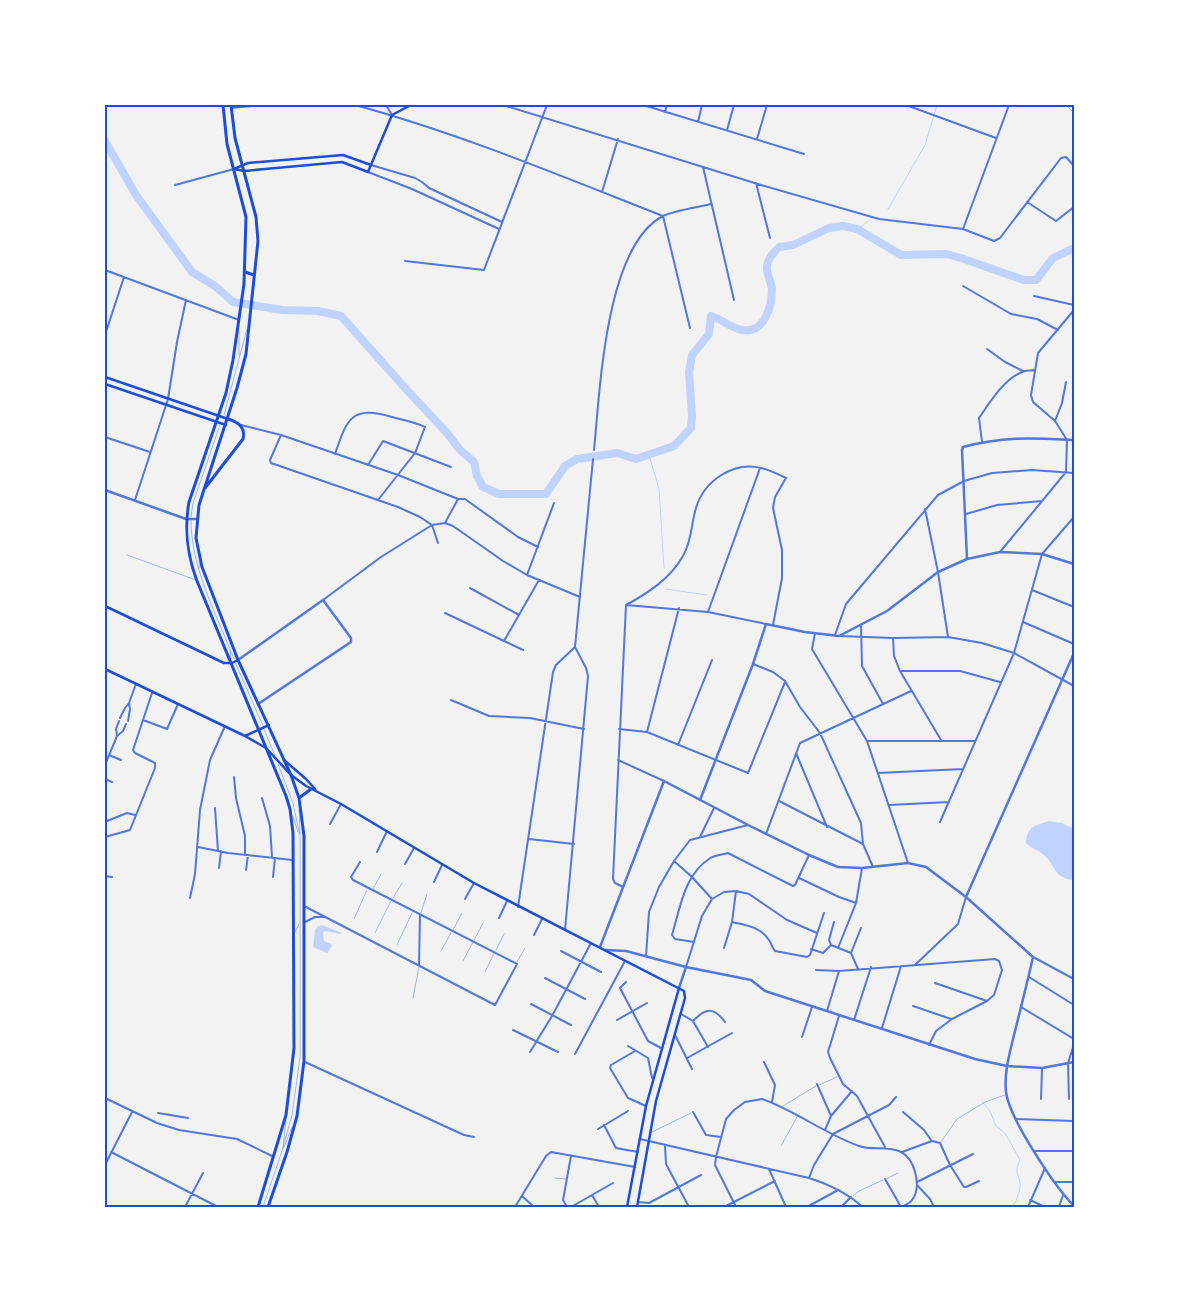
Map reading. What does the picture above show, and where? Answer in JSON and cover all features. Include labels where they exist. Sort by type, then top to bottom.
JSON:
[{"type":"main road","points":[[223,105],[227,144],[246,217],[245,272],[231,368],[218,415],[189,502],[186,539],[190,562],[197,581],[235,662],[269,725],[291,775],[299,798],[304,836],[304,906],[302,922],[304,933],[304,1061],[297,1116],[268,1207]]},
{"type":"main road","points":[[234,169],[244,171],[342,162],[368,172],[392,115],[411,105]]},
{"type":"main road","points":[[231,106],[235,138],[256,217],[258,240],[246,354],[196,519],[196,538],[199,559],[235,662],[259,730],[281,781],[290,809],[293,833],[294,1048],[286,1114],[258,1207]]},
{"type":"main road","points":[[234,169],[242,164],[343,156],[371,165]]},
{"type":"main road","points":[[312,158],[313,164]]},
{"type":"main road","points":[[245,272],[254,275]]},
{"type":"main road","points":[[105,377],[228,418],[241,425],[244,435],[241,443],[204,490]]},
{"type":"main road","points":[[105,384],[226,425]]},
{"type":"main road","points":[[105,606],[224,663],[235,662]]},
{"type":"main road","points":[[105,669],[245,736],[266,748],[291,775],[311,789],[341,804],[474,883],[679,988],[685,994],[656,1101],[637,1207]]},
{"type":"main road","points":[[245,736],[269,725]]},
{"type":"main road","points":[[283,759],[310,782],[316,790]]},
{"type":"main road","points":[[299,798],[311,789]]},
{"type":"main road","points":[[627,1207],[652,1078],[679,988]]},
{"type":"street","points":[[231,106],[266,105]]},
{"type":"street","points":[[355,105],[483,145],[663,216]]},
{"type":"street","points":[[386,105],[392,115]]},
{"type":"street","points":[[503,105],[879,219],[963,229],[994,241],[997,240],[1061,158],[1066,157],[1074,166]]},
{"type":"street","points":[[405,261],[484,270],[547,105]]},
{"type":"street","points":[[643,105],[804,154]]},
{"type":"street","points":[[665,112],[667,105]]},
{"type":"street","points":[[698,122],[702,105]]},
{"type":"street","points":[[727,130],[734,105]]},
{"type":"street","points":[[757,140],[767,105]]},
{"type":"street","points":[[906,105],[996,138]]},
{"type":"street","points":[[963,229],[1009,105]]},
{"type":"street","points":[[602,192],[618,139]]},
{"type":"street","points":[[371,165],[419,180],[429,188],[502,222]]},
{"type":"street","points":[[703,166],[734,300]]},
{"type":"street","points":[[175,185],[234,169]]},
{"type":"street","points":[[368,172],[412,189],[499,229]]},
{"type":"street","points":[[756,183],[770,238]]},
{"type":"street","points":[[1026,202],[1056,221],[1074,207]]},
{"type":"street","points":[[594,450],[602,363],[622,269],[640,235],[663,216],[711,204]]},
{"type":"street","points":[[663,216],[690,328]]},
{"type":"street","points":[[105,270],[239,320]]},
{"type":"street","points":[[105,335],[124,277]]},
{"type":"street","points":[[963,286],[1006,312],[1037,319],[1058,330]]},
{"type":"street","points":[[1034,296],[1074,305]]},
{"type":"street","points":[[135,500],[168,399],[186,300]]},
{"type":"street","points":[[1000,552],[1066,472],[1067,440],[1055,421],[1033,402],[1031,395],[1038,353],[1074,310]]},
{"type":"street","points":[[105,322],[109,324]]},
{"type":"street","points":[[987,350],[1023,371]]},
{"type":"street","points":[[982,442],[978,418],[1005,384],[1023,371],[1034,370]]},
{"type":"street","points":[[1055,421],[1062,403],[1066,382]]},
{"type":"street","points":[[335,455],[347,424],[354,416],[364,412],[377,412],[424,426],[426,429],[415,453],[378,500]]},
{"type":"street","points":[[241,425],[281,435],[398,475],[458,499],[465,499],[518,537],[538,547]]},
{"type":"street","points":[[281,435],[270,460],[271,463],[378,500],[420,517],[432,525],[438,543]]},
{"type":"street","points":[[105,437],[150,453]]},
{"type":"street","points":[[967,559],[962,448],[982,442],[1018,437],[1074,440]]},
{"type":"street","points":[[368,465],[382,441],[451,467]]},
{"type":"street","points":[[566,930],[588,676],[575,647],[593,459]]},
{"type":"street","points":[[626,605],[648,593],[661,583],[678,563],[688,545],[697,505],[704,492],[714,481],[727,471],[738,467],[760,468],[786,478],[773,502],[782,550],[782,578],[773,625]]},
{"type":"street","points":[[708,612],[760,468]]},
{"type":"street","points":[[837,636],[846,604],[938,495],[964,481],[992,473],[1032,470],[1074,473]]},
{"type":"street","points":[[105,490],[188,519],[196,519]]},
{"type":"street","points":[[445,522],[458,499]]},
{"type":"street","points":[[964,515],[997,505],[1042,501]]},
{"type":"street","points":[[527,575],[554,503]]},
{"type":"street","points":[[925,509],[938,572],[948,637]]},
{"type":"street","points":[[940,822],[1014,653],[1042,554],[1074,517]]},
{"type":"street","points":[[235,662],[381,557],[432,525],[445,522],[503,562],[527,575],[580,597]]},
{"type":"street","points":[[837,636],[861,626],[887,611],[938,572],[967,559],[1000,552],[1042,554],[1074,564]]},
{"type":"street","points":[[504,640],[539,580]]},
{"type":"street","points":[[470,588],[519,615]]},
{"type":"street","points":[[1032,590],[1074,607]]},
{"type":"street","points":[[258,704],[352,640],[323,600]]},
{"type":"street","points":[[626,605],[679,608],[708,612],[837,636],[948,637],[982,643],[1014,653],[1074,686]]},
{"type":"street","points":[[623,887],[615,883],[613,879],[626,605]]},
{"type":"street","points":[[647,732],[679,608]]},
{"type":"street","points":[[445,613],[523,650]]},
{"type":"street","points":[[1022,621],[1074,644]]},
{"type":"street","points":[[700,800],[753,664],[766,624]]},
{"type":"street","points":[[861,626],[862,666],[883,704]]},
{"type":"street","points":[[815,633],[812,649],[867,740],[908,863]]},
{"type":"street","points":[[893,638],[894,656],[900,671],[941,740]]},
{"type":"street","points":[[518,907],[553,672],[556,665],[575,647]]},
{"type":"street","points":[[915,965],[958,924],[966,897],[1074,653]]},
{"type":"street","points":[[678,745],[712,660]]},
{"type":"street","points":[[753,664],[773,672],[785,681],[800,707],[820,732],[861,823],[864,844],[873,866]]},
{"type":"street","points":[[900,671],[960,671],[1000,682]]},
{"type":"street","points":[[619,729],[647,732],[748,773],[785,681]]},
{"type":"street","points":[[117,736],[116,729],[136,684]]},
{"type":"street","points":[[766,834],[800,743],[911,690]]},
{"type":"street","points":[[105,837],[130,830],[156,765],[133,750],[153,692]]},
{"type":"street","points":[[451,700],[489,716],[518,717],[584,729]]},
{"type":"street","points":[[105,766],[117,736],[122,732],[127,722],[130,709],[129,703]]},
{"type":"street","points":[[143,720],[167,730],[178,704]]},
{"type":"street","points":[[190,898],[195,874],[200,810],[210,760],[225,726]]},
{"type":"street","points":[[867,740],[974,741]]},
{"type":"street","points":[[796,753],[827,827]]},
{"type":"street","points":[[109,755],[121,760]]},
{"type":"street","points":[[618,760],[664,781],[809,855],[838,867],[862,868],[908,863],[926,867],[966,897],[1034,957],[1074,979]]},
{"type":"street","points":[[878,773],[963,769]]},
{"type":"street","points":[[234,777],[236,798],[245,836],[246,870]]},
{"type":"street","points":[[105,780],[112,782]]},
{"type":"street","points":[[600,947],[664,781]]},
{"type":"street","points":[[262,798],[270,826],[273,877]]},
{"type":"street","points":[[779,801],[827,827],[864,844]]},
{"type":"street","points":[[889,805],[949,802]]},
{"type":"street","points":[[330,824],[341,804]]},
{"type":"street","points":[[215,808],[219,868]]},
{"type":"street","points":[[700,837],[714,808]]},
{"type":"street","points":[[107,821],[130,812],[136,816]]},
{"type":"street","points":[[646,956],[649,912],[659,887],[674,861],[690,840],[748,825]]},
{"type":"street","points":[[376,852],[387,831]]},
{"type":"street","points":[[529,839],[574,844]]},
{"type":"street","points":[[198,847],[293,860]]},
{"type":"street","points":[[405,864],[414,848]]},
{"type":"street","points":[[694,942],[675,939],[672,935],[686,887],[708,859],[728,853],[792,886],[809,855]]},
{"type":"street","points":[[674,861],[712,899]]},
{"type":"street","points":[[304,906],[495,1005],[517,964],[351,879],[360,862]]},
{"type":"street","points":[[434,882],[442,865]]},
{"type":"street","points":[[838,948],[859,894],[862,868]]},
{"type":"street","points":[[105,876],[112,877]]},
{"type":"street","points":[[798,878],[856,903]]},
{"type":"street","points":[[465,899],[474,883]]},
{"type":"street","points":[[724,948],[732,922],[736,891]]},
{"type":"street","points":[[679,988],[702,916],[712,899],[724,892],[736,891],[749,894],[787,920],[817,933]]},
{"type":"street","points":[[499,918],[507,901]]},
{"type":"street","points":[[732,922],[750,925],[761,932],[770,941],[772,949],[775,951],[807,957],[824,913]]},
{"type":"street","points":[[419,965],[420,914]]},
{"type":"street","points":[[302,922],[315,917],[327,917]]},
{"type":"street","points":[[534,935],[542,919]]},
{"type":"street","points":[[834,922],[829,940],[832,945],[851,953],[858,969]]},
{"type":"street","points":[[851,953],[861,928]]},
{"type":"street","points":[[530,1052],[552,1016],[591,943]]},
{"type":"street","points":[[811,950],[824,953],[832,945]]},
{"type":"street","points":[[605,950],[626,951],[686,967],[751,980],[765,991],[975,1059],[1007,1066],[1042,1068],[1074,1062]]},
{"type":"street","points":[[561,951],[601,972]]},
{"type":"street","points":[[1034,957],[1007,1066],[1006,1094],[1016,1119],[1034,1151],[1063,1195],[1074,1206]]},
{"type":"street","points":[[816,970],[839,971],[995,959],[1001,964],[1002,970],[994,995],[952,1019],[936,1031],[929,1045]]},
{"type":"street","points":[[575,1054],[625,961]]},
{"type":"street","points":[[882,1029],[901,966]]},
{"type":"street","points":[[854,1020],[871,968]]},
{"type":"street","points":[[827,1012],[839,971]]},
{"type":"street","points":[[1029,977],[1074,1005]]},
{"type":"street","points":[[545,978],[585,999]]},
{"type":"street","points":[[626,982],[620,988],[632,1012],[648,1041],[661,1048]]},
{"type":"street","points":[[935,983],[986,1001]]},
{"type":"street","points":[[617,1020],[647,1003]]},
{"type":"street","points":[[531,1004],[571,1026]]},
{"type":"street","points":[[802,1037],[812,1006]]},
{"type":"street","points":[[913,1006],[952,1019]]},
{"type":"street","points":[[1021,1007],[1074,1039]]},
{"type":"street","points":[[694,1021],[702,1012],[708,1011],[718,1014],[725,1022]]},
{"type":"street","points":[[681,1014],[694,1021],[708,1047]]},
{"type":"street","points":[[839,1016],[828,1052],[843,1084],[857,1096],[886,1148]]},
{"type":"street","points":[[513,1030],[558,1052]]},
{"type":"street","points":[[686,1058],[732,1033]]},
{"type":"street","points":[[675,1035],[692,1069]]},
{"type":"street","points":[[1069,1099],[1068,1063],[1074,1044]]},
{"type":"street","points":[[628,1046],[650,1060],[652,1078]]},
{"type":"street","points":[[635,1051],[611,1065],[610,1068],[628,1098],[646,1106]]},
{"type":"street","points":[[304,1061],[464,1135],[474,1137]]},
{"type":"street","points":[[764,1062],[776,1085],[772,1102]]},
{"type":"street","points":[[1041,1099],[1042,1068]]},
{"type":"street","points":[[817,1084],[831,1116]]},
{"type":"street","points":[[825,1130],[831,1116],[852,1091]]},
{"type":"street","points":[[809,1178],[814,1165],[832,1134],[889,1105],[896,1097]]},
{"type":"street","points":[[105,1098],[152,1122],[179,1130],[236,1139],[274,1158]]},
{"type":"street","points":[[736,1207],[715,1165],[721,1136],[726,1119],[734,1110],[745,1102],[762,1099],[772,1102],[861,1147],[886,1148],[902,1152],[932,1141],[940,1143],[950,1165],[964,1186],[966,1187],[979,1181]]},
{"type":"street","points":[[598,1129],[628,1111]]},
{"type":"street","points":[[105,1165],[132,1112]]},
{"type":"street","points":[[693,1112],[706,1135],[721,1136]]},
{"type":"street","points":[[903,1112],[924,1130],[932,1141]]},
{"type":"street","points":[[158,1113],[188,1118]]},
{"type":"street","points":[[1016,1119],[1074,1121]]},
{"type":"street","points":[[604,1125],[614,1147],[638,1152]]},
{"type":"street","points":[[640,1139],[809,1178],[825,1183],[851,1197],[863,1207]]},
{"type":"street","points":[[664,1146],[666,1164],[689,1207]]},
{"type":"street","points":[[1034,1151],[1074,1151]]},
{"type":"street","points":[[111,1152],[218,1207]]},
{"type":"street","points":[[515,1207],[548,1154],[552,1152],[635,1167]]},
{"type":"street","points":[[885,1179],[902,1207],[912,1200],[915,1193],[915,1172],[910,1161],[902,1152]]},
{"type":"street","points":[[916,1183],[973,1154]]},
{"type":"street","points":[[567,1207],[562,1201],[571,1156]]},
{"type":"street","points":[[1028,1207],[1045,1168]]},
{"type":"street","points":[[769,1170],[786,1207]]},
{"type":"street","points":[[186,1207],[203,1173]]},
{"type":"street","points":[[638,1202],[649,1203],[701,1175]]},
{"type":"street","points":[[724,1207],[774,1181]]},
{"type":"street","points":[[1055,1182],[1074,1182]]},
{"type":"street","points":[[571,1207],[613,1183]]},
{"type":"street","points":[[916,1183],[930,1199],[934,1207]]},
{"type":"street","points":[[807,1207],[838,1190]]},
{"type":"street","points":[[592,1195],[599,1207]]},
{"type":"street","points":[[1058,1207],[1063,1195]]},
{"type":"street","points":[[522,1196],[534,1207]]},
{"type":"street","points":[[840,1207],[851,1197]]},
{"type":"street","points":[[1030,1200],[1045,1207]]},
{"type":"lane","points":[[1066,105],[1074,114]]},
{"type":"lane","points":[[251,315],[223,417],[188,519],[198,569],[277,760],[293,803],[300,836]]},
{"type":"lane","points":[[239,320],[239,357]]},
{"type":"lane","points":[[127,555],[197,581]]},
{"type":"lane","points":[[198,569],[199,559]]},
{"type":"lane","points":[[190,562],[198,569]]},
{"type":"lane","points":[[230,648],[235,662]]},
{"type":"lane","points":[[230,648],[235,662]]},
{"type":"lane","points":[[263,1207],[292,1115],[300,1058],[302,922],[299,798]]},
{"type":"lane","points":[[290,809],[300,836]]},
{"type":"lane","points":[[372,890],[381,874]]},
{"type":"lane","points":[[375,933],[391,900],[402,883]]},
{"type":"lane","points":[[354,918],[368,888]]},
{"type":"lane","points":[[420,914],[427,894]]},
{"type":"lane","points":[[397,945],[413,911]]},
{"type":"lane","points":[[441,951],[462,913]]},
{"type":"lane","points":[[293,934],[302,922]]},
{"type":"lane","points":[[463,961],[483,923]]},
{"type":"lane","points":[[485,972],[504,934]]},
{"type":"lane","points":[[517,964],[525,948]]},
{"type":"lane","points":[[413,998],[419,976],[419,965]]},
{"type":"lane","points":[[781,1107],[817,1084],[839,1076]]},
{"type":"lane","points":[[940,1143],[957,1119],[985,1102],[1006,1094]]},
{"type":"lane","points":[[650,1133],[693,1112]]},
{"type":"lane","points":[[282,1151],[286,1114]]},
{"type":"lane","points":[[282,1151],[297,1116]]},
{"type":"lane","points":[[781,1146],[798,1116]]},
{"type":"lane","points":[[851,1197],[898,1173]]},
{"type":"lane","points":[[556,1178],[566,1179]]},
{"type":"water","points":[[1049,821],[1062,823],[1074,829],[1074,878],[1071,880],[1058,874],[1044,855],[1026,843],[1030,830]]},
{"type":"water","points":[[322,925],[342,933],[325,931],[323,933],[324,941],[332,946],[327,953],[313,947],[315,930],[318,926]]},
{"type":"waterway","points":[[888,209],[925,145],[937,105]]},
{"type":"waterway","points":[[105,141],[136,195],[192,272],[215,286],[233,302],[282,310],[318,311],[341,316],[447,433],[460,450],[474,462],[477,476],[483,487],[499,494],[546,494],[565,466],[577,459],[617,453],[636,459],[674,446],[691,428],[689,372],[692,355],[709,334],[711,316],[742,330],[756,328],[762,323],[769,310],[772,296],[767,266],[771,255],[779,247],[793,245],[829,228],[843,226],[857,229],[901,255],[946,254],[1024,280],[1036,280],[1053,258],[1074,248]]},
{"type":"waterway","points":[[857,229],[869,221]]},
{"type":"waterway","points":[[649,455],[659,489],[664,568]]},
{"type":"waterway","points":[[666,589],[707,595]]},
{"type":"waterway","points":[[982,1101],[990,1111],[996,1126],[1005,1133],[1020,1160],[1017,1170],[1020,1183],[1019,1191],[1015,1203],[1010,1207]]}]
